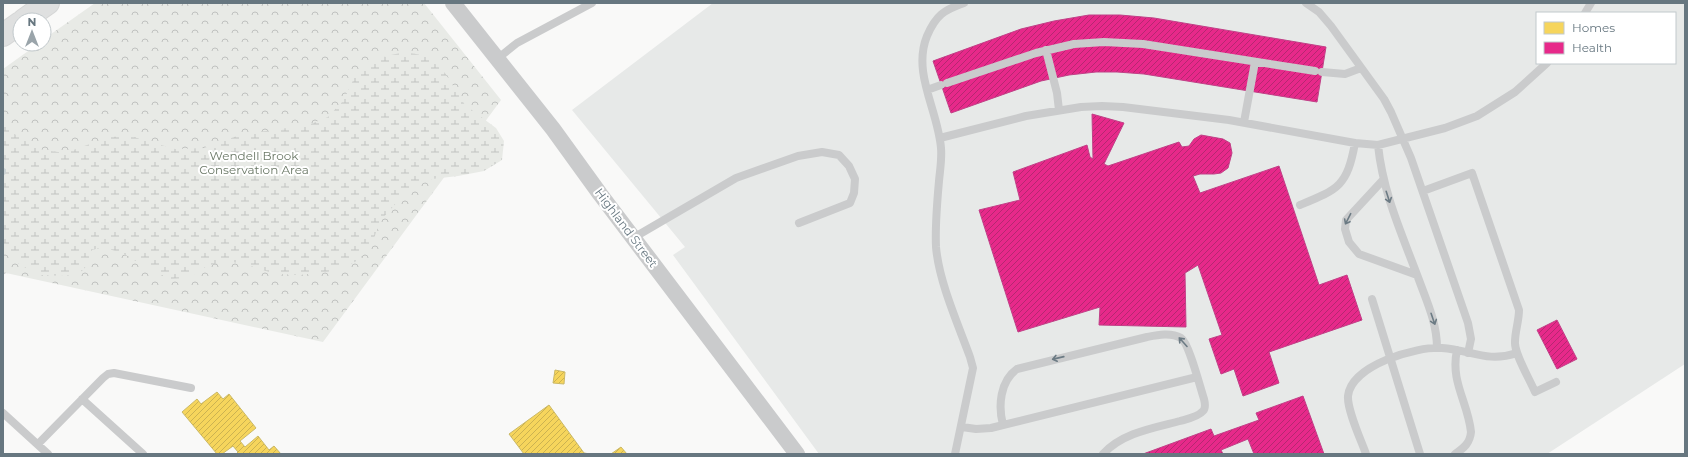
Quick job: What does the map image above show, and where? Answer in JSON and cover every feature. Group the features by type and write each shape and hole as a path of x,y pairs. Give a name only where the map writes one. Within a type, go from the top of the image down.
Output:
{"main road":[{"path":"35,12 48,3"},
{"path":"3,35 12,29"}],"street":[{"name":"Highland Street","path":"453,3 553,129 633,238 797,454"}],"lane":[{"path":"497,58 517,43 592,3"},
{"path":"955,454 962,427 973,368 943,281 937,255 936,238 941,150 940,138 923,69 923,54 929,31 938,17 964,3"},
{"path":"1306,3 1325,19 1384,99 1403,139 1468,324 1471,339 1468,353"},
{"path":"1586,12 1590,3"},
{"path":"927,90 1046,50 1085,43 1124,42 1318,72 1345,74 1361,68"},
{"path":"1046,50 1057,93 1059,110"},
{"path":"1244,122 1255,62"},
{"path":"940,138 1020,117 1091,106 1123,107 1244,122 1354,143 1378,145 1455,124 1488,110 1515,92 1546,64"},
{"path":"1300,205 1324,195 1342,181 1348,170 1354,143"},
{"path":"1378,145 1383,180 1434,322 1438,348"},
{"path":"633,238 736,178 798,156 822,152 839,155 849,166 855,179 854,193 850,203 799,223"},
{"path":"1422,191 1472,173 1519,310 1515,342 1517,353 1535,392 1556,382"},
{"path":"1383,180 1346,220 1345,229 1349,242 1359,254 1417,275"},
{"path":"1372,299 1420,454"},
{"path":"1003,425 1000,409 1002,393 1012,372 1023,366 1147,337 1170,335 1180,337 1186,343 1197,377 1205,403 1203,411 1189,418 1127,437 1112,445 1103,454"},
{"path":"1366,454 1349,407 1349,391 1359,375 1375,365 1418,350 1438,348 1495,357 1517,353"},
{"path":"1455,454 1466,446 1471,437 1471,432 1456,381 1455,368 1457,350"},
{"path":"38,444 108,374 114,373 191,388"},
{"path":"962,427 983,429 1003,425 1197,377"},
{"path":"82,399 143,454"},
{"path":"3,413 48,454"}],"shaded area":[{"path":"713,3 1685,3 1685,364 1547,454 819,454 673,255 685,247 572,110"}],"green space":[{"name":"Wendell Brook Conservation Area","path":"95,3 424,3 501,100 323,342 6,273 3,275 3,69 27,52 52,52 52,33"},
{"path":"405,52 427,56 445,73 465,105 496,128 504,141 502,160 484,171 432,179 416,186 398,201 381,220 372,243 359,260 335,271 300,275 275,274 245,264 225,261 207,266 188,278 171,279 149,269 124,254 103,247 92,250 89,263 82,271 66,276 38,275 19,264 3,243 3,116 13,133 38,149 65,153 109,137 130,136 175,149 204,148 234,137 256,132 303,127 328,117 343,101 360,66 377,58"}],"building: Homes":[{"path":"555,370 565,372 564,384 553,383"},
{"path":"217,392 223,399 229,394 256,428 240,441 245,447 258,436 269,450 274,446 281,454 236,454 238,452 233,446 222,454 217,454 182,412 197,399 201,404"},
{"path":"549,405 584,453 590,454 524,454 509,434"},
{"path":"621,447 627,454 611,454"}],"building: Health":[{"path":"1089,15 1120,15 1154,18 1326,47 1317,102 1144,74 1096,72 1069,75 1041,81 951,113 933,61 1021,29"},
{"path":"1092,114 1124,123 1104,164 1108,166 1179,142 1182,147 1189,146 1194,139 1201,135 1223,139 1230,143 1232,153 1228,168 1221,173 1200,174 1193,176 1200,193 1279,166 1319,285 1347,275 1362,320 1269,352 1279,383 1243,396 1234,369 1221,374 1209,339 1222,335 1198,265 1185,273 1186,327 1099,325 1100,307 1018,332 979,210 1020,200 1013,172 1087,145 1090,157 1093,159"},
{"path":"1557,320 1577,359 1557,369 1537,330"},
{"path":"1303,396 1324,454 1254,454 1248,439 1221,450 1223,454 1143,454 1211,429 1214,436 1259,420 1256,413"}]}
